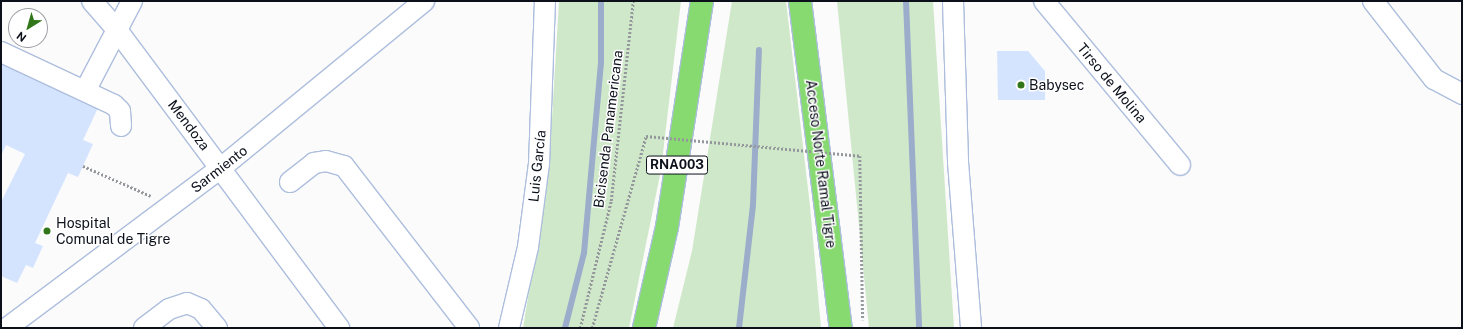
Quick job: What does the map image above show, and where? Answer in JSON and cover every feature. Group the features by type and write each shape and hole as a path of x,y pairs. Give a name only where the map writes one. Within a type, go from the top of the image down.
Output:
{"highway":[{"name":"RNA003","path":"644,328 667,227 702,1"},
{"name":"Acceso Norte Ramal Tigre","path":"801,4 841,328"},
{"path":"830,239 833,328"}],"street":[{"name":"Mendoza","path":"92,1 117,30 339,328"},
{"path":"85,91 132,1"},
{"name":"Sarmiento","path":"7,328 221,168 424,1"},
{"name":"Luis García","path":"509,328 528,247 539,164 545,1"},
{"name":"Tirso de Molina","path":"1044,1 1180,166"},
{"path":"1373,1 1434,78 1462,94"},
{"path":"955,3 958,162 971,328"},
{"path":"1,52 85,91 120,111 121,126"},
{"path":"290,182 314,163 326,161 344,166 469,328"},
{"path":"144,328 169,309 187,303 201,310 217,328"}],"path":[{"name":"Bicisenda Panamericana","path":"580,328 611,201 632,1"},
{"path":"592,328 646,136 860,156 863,328"},
{"path":"83,166 172,205"}],"green space":[{"path":"559,1 681,1 661,170 629,328 523,328 549,169"},
{"path":"732,1 786,1 810,206 821,328 673,328 692,251"},
{"path":"837,1 933,1 954,328 869,328"}],"building":[{"name":"Babysec","path":"997,51 1028,51 1045,71 1045,100 998,100"},
{"path":"1,63 98,108 83,140 93,144 78,177 68,173 35,243 43,246 33,268 26,265 17,283 1,276 1,202 25,154 6,145 1,156"}],"waterway":[{"path":"565,328 584,253 601,63 601,1"},
{"path":"906,1 919,328"},
{"path":"739,328 753,205 759,50"}],"place":[{"name":"Babysec","path":"1021,85"},
{"name":"Hospital Comunal de Tigre","path":"47,231"}]}
